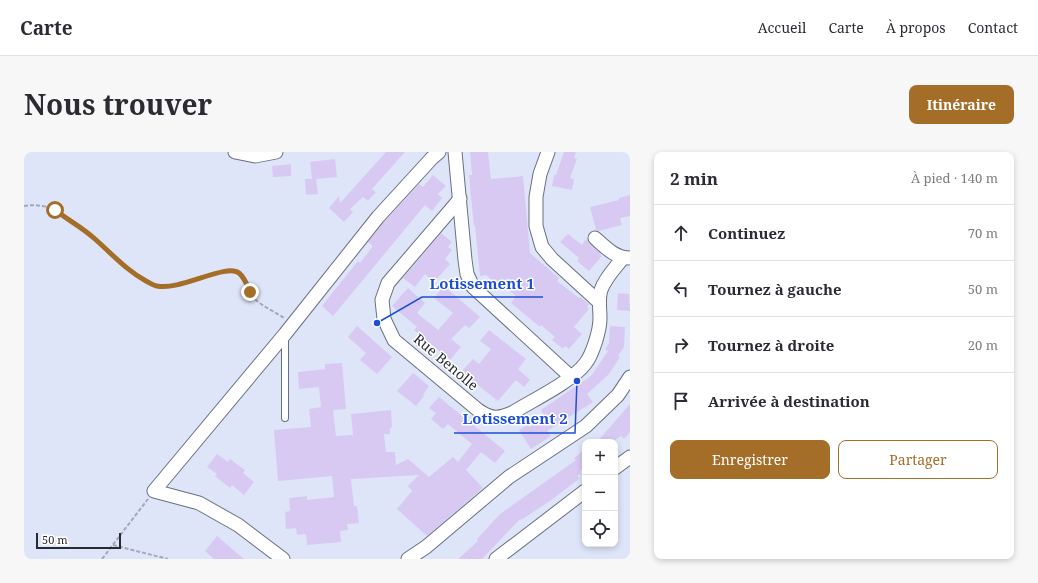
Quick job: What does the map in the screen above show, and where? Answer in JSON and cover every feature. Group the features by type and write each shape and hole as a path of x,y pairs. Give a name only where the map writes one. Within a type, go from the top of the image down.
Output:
{"street":[{"path":"235,152 255,156 276,152"},
{"path":"283,559 238,525 199,503 154,491 289,329 378,217 439,152"},
{"path":"455,152 467,274 473,287 571,377"},
{"path":"548,152 540,174 536,197 536,226 542,247 552,259 599,302"},
{"name":"Rue Benolle","path":"460,199 388,282 382,300 384,320 394,340 486,416 503,417 512,413 571,377 586,363 593,348 597,334 600,319 599,302 601,291 606,280 627,258"},
{"path":"595,238 608,250 627,258"},
{"path":"408,559 443,534 509,477 586,426 618,395 629,381"},
{"path":"618,466 630,457"},
{"path":"496,559 582,493"}],"lane":[{"path":"285,418 289,329"}],"path":[{"path":"24,206 42,206 55,210 94,238 126,269 156,286 171,287 223,271 231,270 238,272 243,277 250,292 256,300 289,329"},
{"path":"102,559 154,491"},
{"path":"113,545 168,559"}],"building":[{"path":"386,152 405,152 372,189 376,192 368,201 363,197 350,209 353,212 344,222 329,208 339,196 340,203"},
{"path":"470,152 488,152 491,179 523,176 530,253 559,278 557,281 589,304 587,307 589,309 574,327 582,334 569,349 565,346 563,349 552,340 555,337 541,325 540,327 511,303 516,296 506,288 504,290 486,275 480,276 469,175 472,175"},
{"path":"564,152 576,152 574,158 577,159 570,178 574,179 572,190 552,186 554,175 556,175"},
{"path":"335,159 337,177 316,179 318,194 306,195 305,179 312,179 310,162"},
{"path":"291,164 291,176 273,177 272,166"},
{"path":"433,175 446,186 438,194 442,198 432,211 425,205 333,316 322,306 358,261 360,263 373,246 368,242 384,222 419,184 423,187"},
{"path":"630,195 630,216 620,218 622,225 599,231 596,230 590,207 619,200 619,198"},
{"path":"441,233 452,242 448,247 452,250 445,259 450,264 434,282 425,274 415,287 403,278"},
{"path":"568,234 582,245 586,239 601,254 600,255 602,256 589,271 577,261 579,258 560,242"},
{"path":"444,286 480,317 469,328 465,325 451,339 461,347 450,360 414,330 417,327 392,306 408,288 425,303 417,313 438,330 453,313 434,298"},
{"path":"618,293 629,294 630,311 617,310"},
{"path":"357,326 392,357 377,374 360,360 366,353 348,337"},
{"path":"610,326 625,327 624,347 618,356 620,357 609,374 587,394 593,402 547,431 551,436 531,449 519,430 528,424 530,427 545,417 541,410 591,376 608,351 605,349 609,343"},
{"path":"489,330 526,359 518,369 530,380 524,387 516,380 498,401 461,372 473,359 479,364 491,349 480,341"},
{"path":"342,363 346,409 333,410 336,436 353,435 351,414 391,410 392,427 390,428 390,434 384,434 386,452 395,452 396,465 408,459 429,477 453,457 458,462 472,444 448,424 443,429 431,419 436,413 429,408 439,397 505,451 495,463 481,452 466,470 483,488 427,536 397,509 412,491 408,486 419,475 351,479 354,506 357,506 359,523 347,524 348,530 340,531 341,542 307,545 306,534 297,535 296,528 286,529 285,512 290,511 289,498 307,496 307,500 334,497 332,476 278,481 274,430 311,427 309,409 321,407 319,387 299,389 298,372 325,369 325,364"},
{"path":"413,373 429,386 423,395 424,396 416,406 397,391"},
{"path":"630,404 630,432 624,439 621,436 616,439 600,439"},
{"path":"582,451 582,469 580,471 581,473 577,476 579,479 550,501 521,520 520,519 482,559 458,559 478,541 477,539 500,514 576,460 574,458"},
{"path":"217,454 228,462 230,459 245,470 243,473 254,482 244,495 232,485 230,488 215,476 217,474 207,467"},
{"path":"217,536 244,559 214,559 205,551"}],"place":[{"name":"Lotissement 1","path":"377,323"},
{"name":"Lotissement 2","path":"577,381"}],"route":[{"path":"55,210 94,238 126,269 156,286 171,287 187,284 223,271 231,270 238,272 243,277 250,292"}]}
